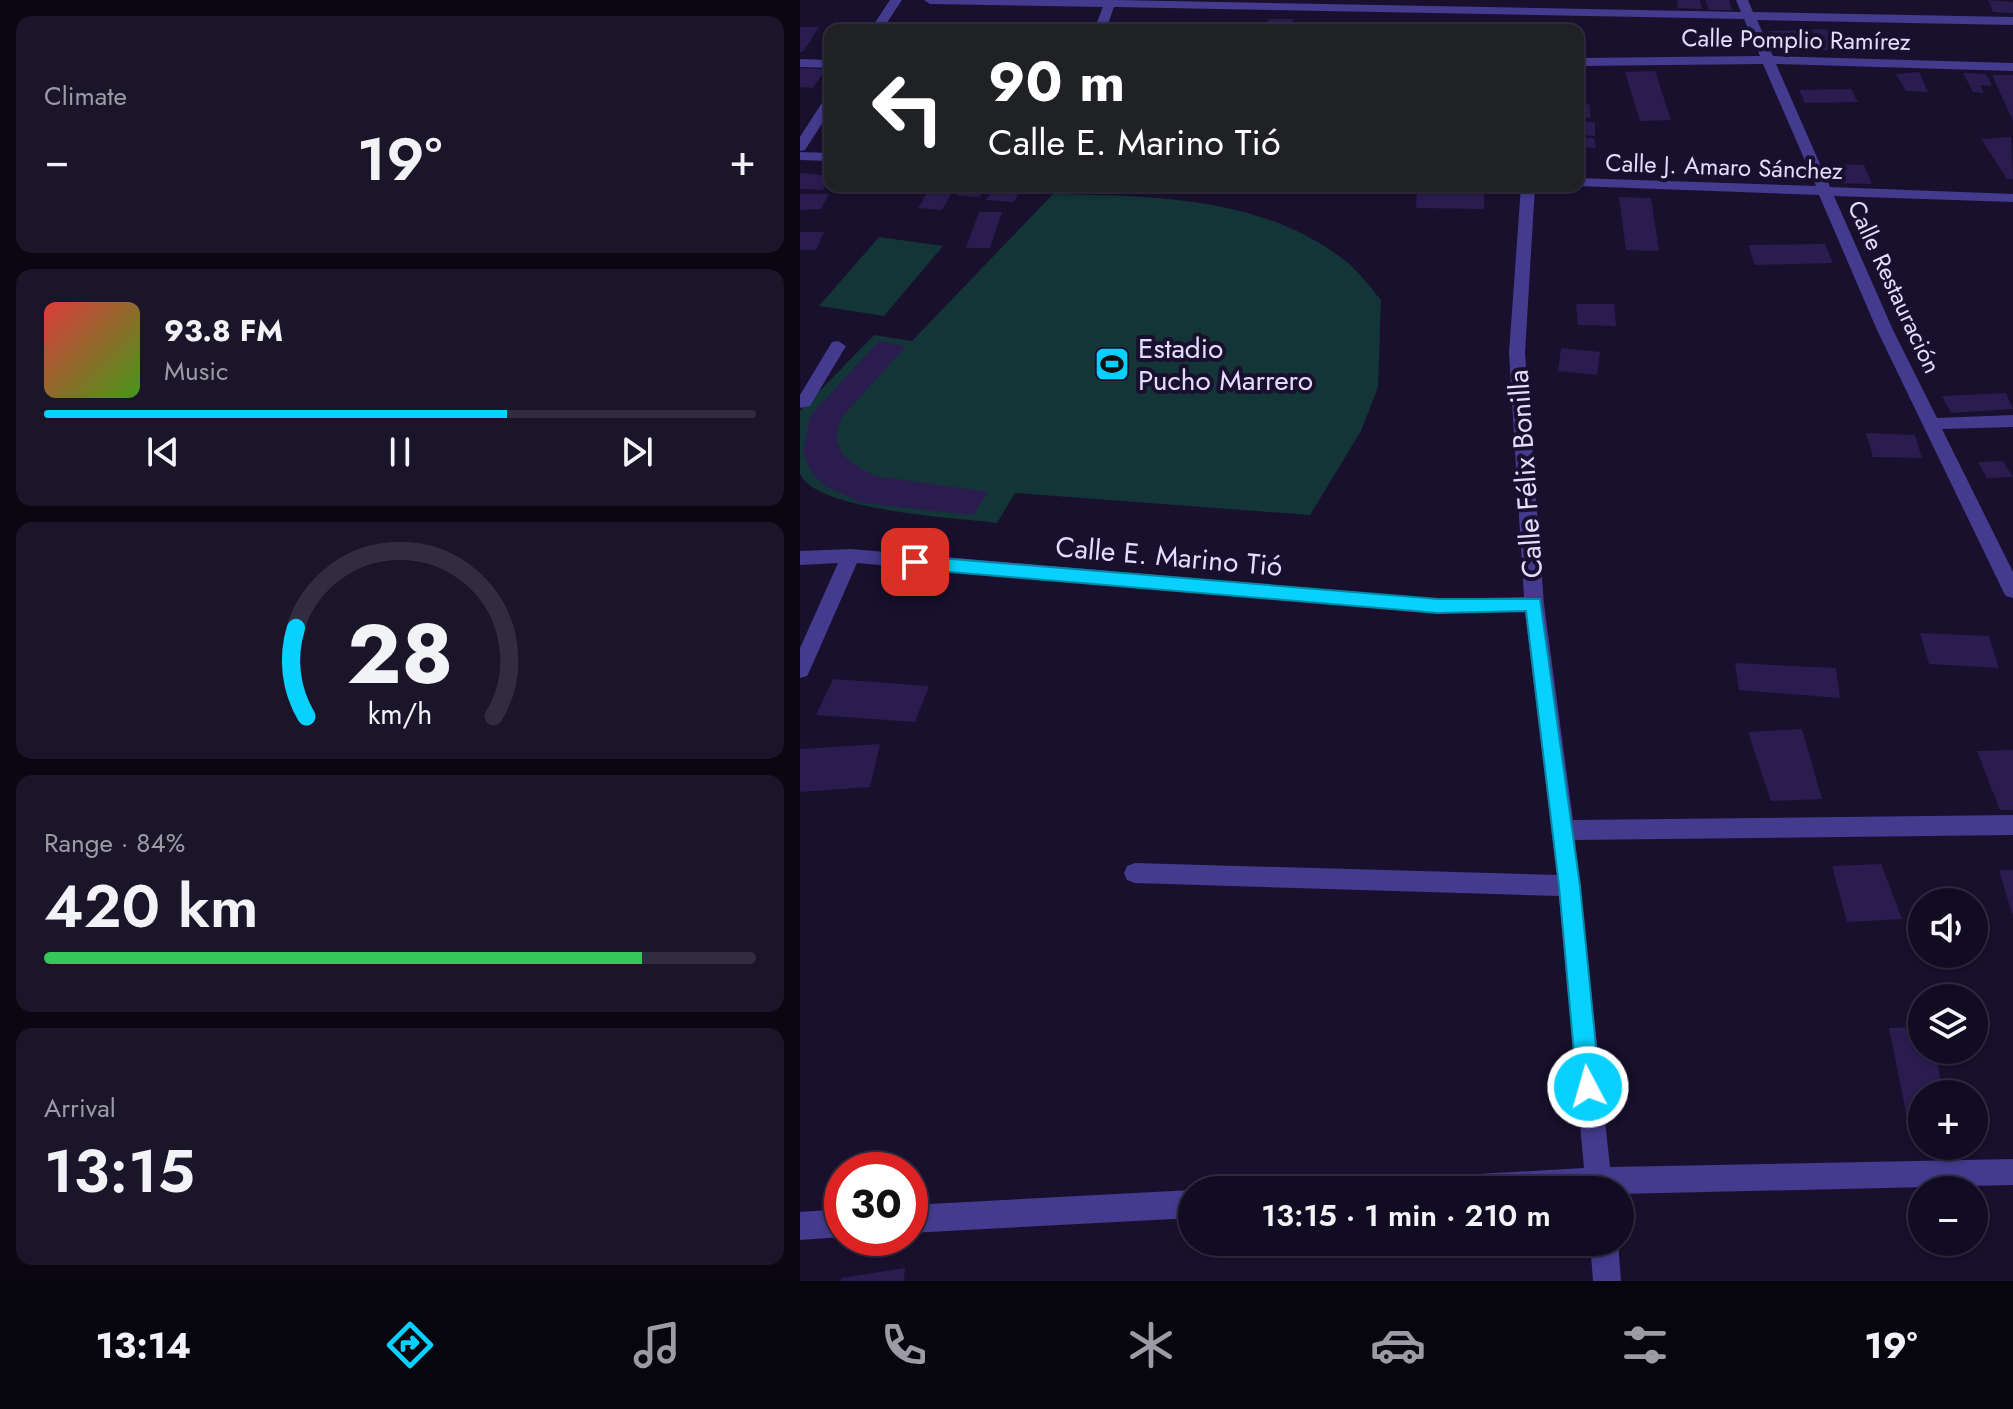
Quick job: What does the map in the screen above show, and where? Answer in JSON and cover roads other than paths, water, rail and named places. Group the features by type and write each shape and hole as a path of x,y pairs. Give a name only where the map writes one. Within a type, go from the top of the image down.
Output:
{"street":[{"path":"880,24 896,0"},
{"path":"930,0 2013,21"},
{"name":"Calle Restauración","path":"1742,0 1885,330 2013,591"},
{"path":"1102,24 1111,2"},
{"name":"Calle Pomplio Ramírez","path":"1584,62 1766,60 2013,67"},
{"path":"800,63 824,64"},
{"path":"800,147 824,110"},
{"path":"800,156 824,157"},
{"name":"Calle J. Amaro Sánchez","path":"1584,182 2013,198"},
{"name":"Calle Félix Bonilla","path":"1528,192 1517,353 1534,604 1570,886 1597,1176"},
{"path":"800,402 804,402 838,346"},
{"path":"1933,424 2013,421"},
{"path":"800,670 851,556"},
{"name":"Calle E. Marino Tió","path":"800,558 851,556 1438,606 1534,604"},
{"path":"1561,830 2013,825"},
{"path":"1135,873 1570,886"},
{"path":"1634,1185 2013,1172"},
{"path":"928,1218 1178,1205"},
{"path":"800,1226 824,1224"},
{"path":"1605,1256 1607,1281"}],"place":[{"name":"Estadio Pucho Marrero","path":"1112,364"}]}
